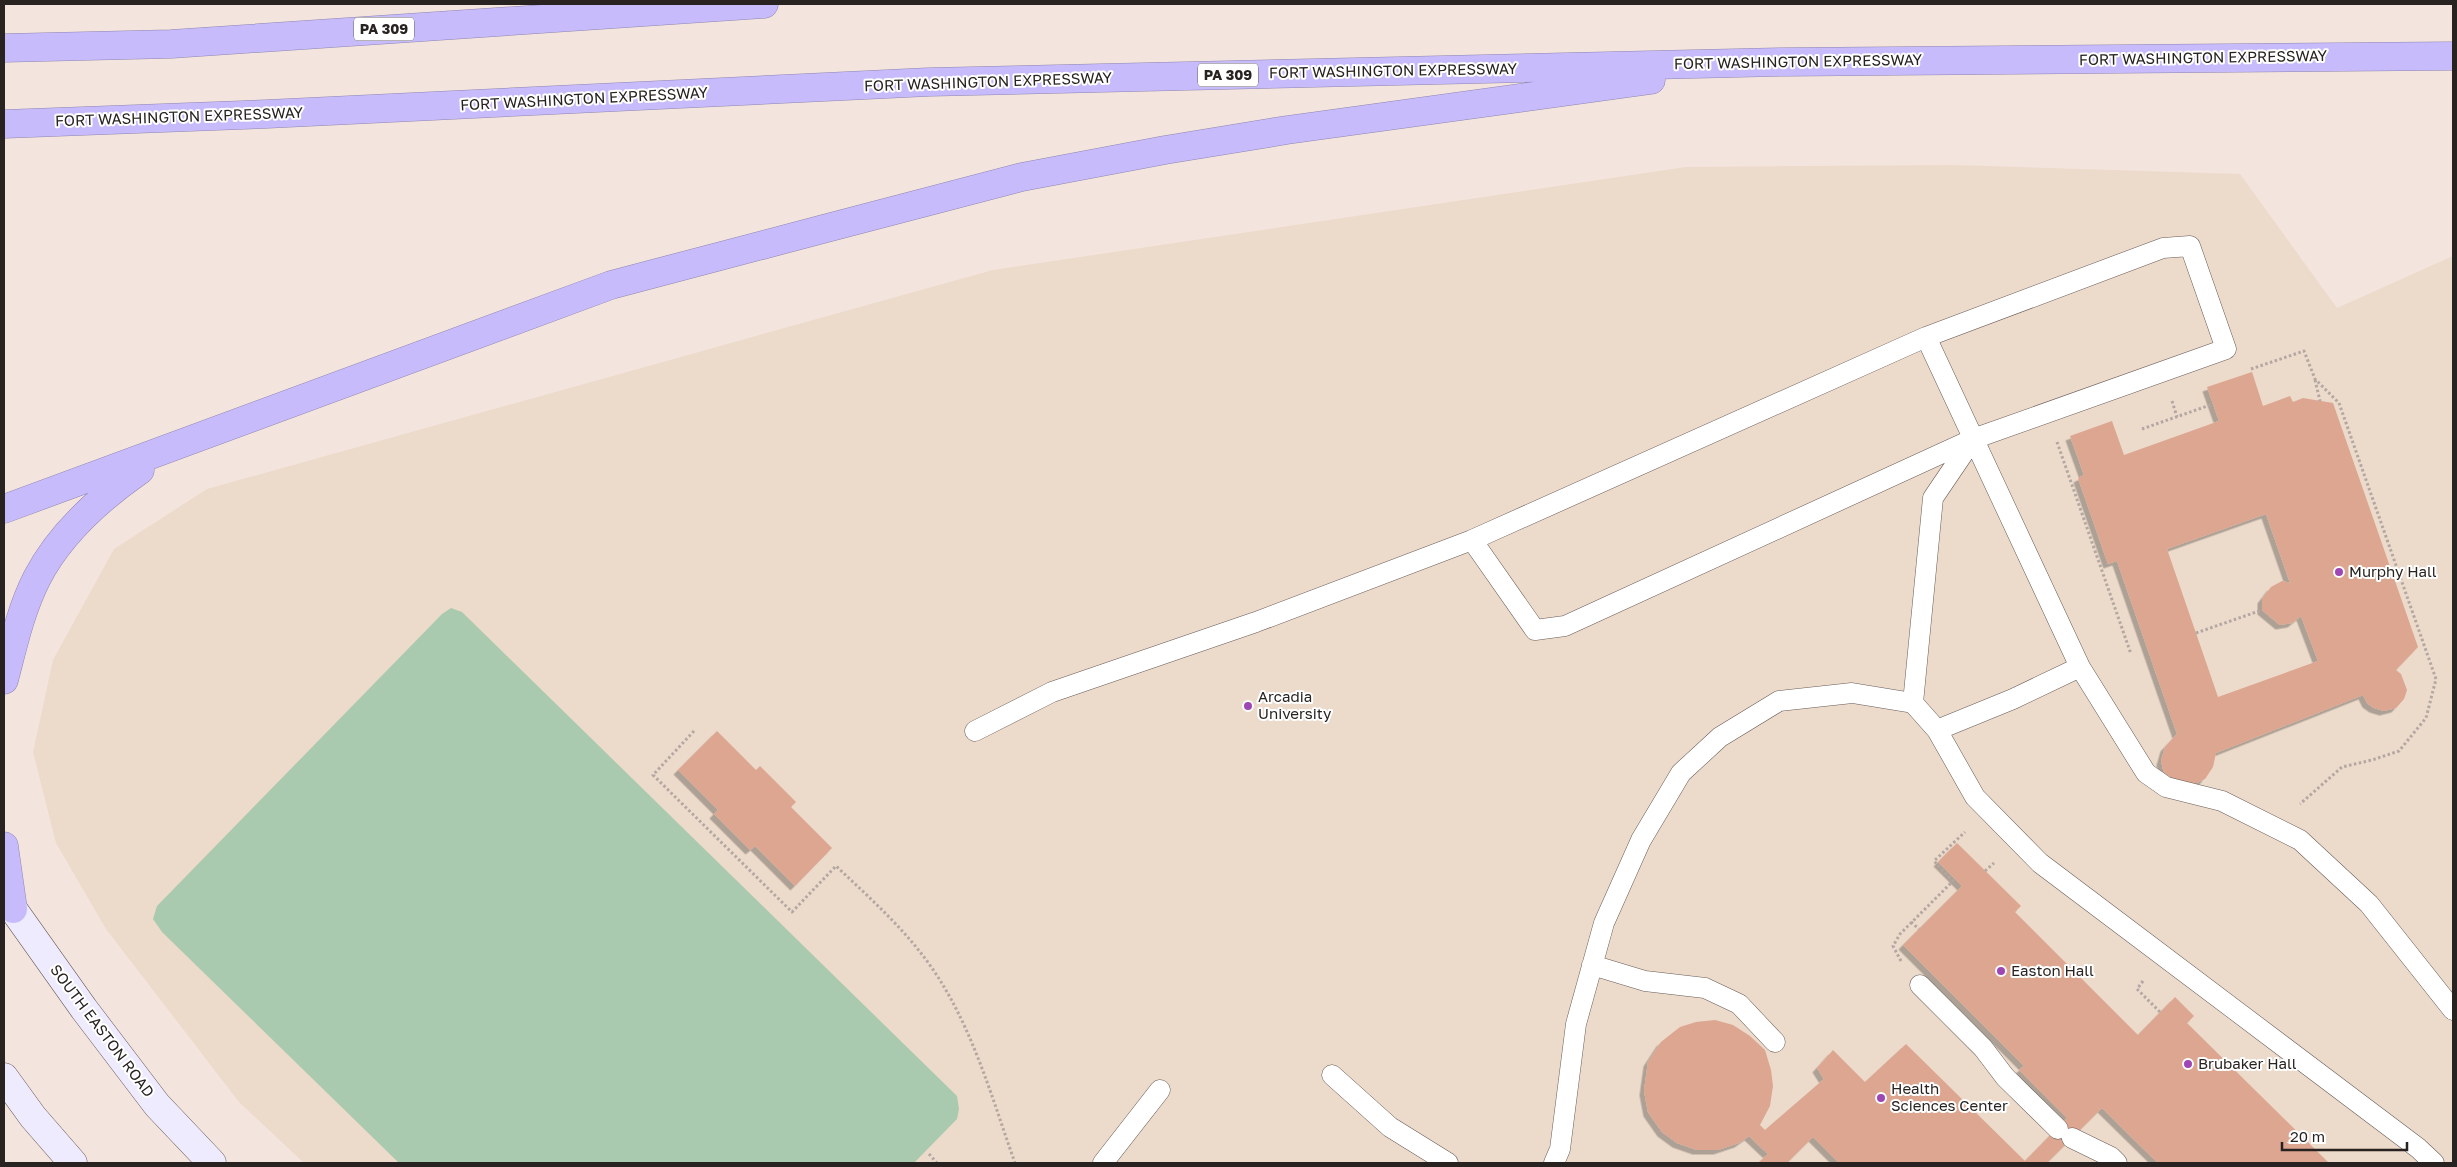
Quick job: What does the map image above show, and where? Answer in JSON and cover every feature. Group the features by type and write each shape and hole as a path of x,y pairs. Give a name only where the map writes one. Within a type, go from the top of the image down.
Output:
{"highway":[{"name":"PA 309","path":"4,48 170,44 764,4"},
{"name":"FORT WASHINGTON EXPRESSWAY","path":"4,124 276,114 929,82 1783,62 2453,56"},
{"path":"4,510 611,285 1022,177 1287,130 1783,62"},
{"path":"4,680 16,634 37,577 72,526 109,491 172,448"},
{"path":"4,846 9,900"}],"main road":[{"name":"SOUTH EASTON ROAD","path":"9,900 84,1009 157,1105 212,1163"},
{"path":"4,1077 33,1117 73,1163"}],"lane":[{"path":"975,732 1052,692 1256,622 1472,540 1926,337 2163,248 2190,246 2226,349 1974,439 1565,626 1535,630 1472,540"},
{"path":"1926,337 2080,666 2146,773 2166,787 2222,801 2300,840 2369,904 2453,1010"},
{"path":"1913,703 1933,498 1974,439"},
{"path":"1937,730 2013,699 2080,666"},
{"path":"1554,1163 1560,1149 1576,1024 1604,923 1641,840 1681,773 1720,737 1779,701 1852,693 1913,703 1937,730 1976,797 2040,863 2418,1148 2434,1163"},
{"path":"1592,965 1645,980 1705,988 1739,1004 1775,1042"},
{"path":"1920,985 1984,1048 2005,1077 2065,1133 2111,1157 2117,1163"},
{"path":"1332,1075 1390,1127 1448,1163"},
{"path":"1102,1163 1160,1090"}],"path":[{"path":"2244,371 2304,351 2315,379 2320,401"},
{"path":"2280,830 2292,813 2342,767 2399,751 2426,718 2436,679 2339,403 2315,379"},
{"path":"2170,396 2177,417"},
{"path":"2142,429 2213,404"},
{"path":"2055,435 2132,654"},
{"path":"2196,633 2262,610"},
{"path":"694,731 653,775 792,912 836,866 888,916 929,964 950,997 977,1054 1015,1163"},
{"path":"1920,985 1901,962 1893,946 1900,934 1953,881 1934,862 1954,842"},
{"path":"1912,922 1919,929"},
{"path":"2150,986 2143,981 2137,989 2160,1012"},
{"path":"929,1154 937,1163"}],"shaded area":[{"name":"Arcadia University","path":"1954,165 2240,174 2337,308 2453,256 2453,1163 304,1163 239,1102 106,929 56,843 33,752 53,660 114,549 207,489 993,270 1686,167"}],"green space":[{"path":"451,608 462,612 957,1096 959,1109 957,1119 914,1163 399,1163 162,932 153,919 157,906 442,614"}],"building":[{"name":"Murphy Hall","path":"2252,372 2263,406 2290,396 2293,402 2303,398 2333,403 2418,647 2396,670 2401,674 2407,690 2404,699 2396,708 2384,711 2374,708 2367,703 2363,695 2216,753 2213,767 2205,779 2190,786 2175,783 2164,773 2161,761 2165,747 2177,734 2117,561 2108,564 2078,478 2084,475 2070,436 2112,421 2124,455 2219,421 2207,387","holes":["2266,514 2290,583 2282,581 2271,587 2262,599 2262,610 2280,625 2292,623 2301,616 2318,661 2218,697 2167,549"]},
{"path":"717,731 756,770 760,766 796,802 791,807 832,848 795,886 755,846 750,850 714,814 718,810 678,770"},
{"path":"1957,843 2021,906 2015,912 2138,1035 2175,997 2194,1016 2187,1023 2329,1163 2158,1163 2102,1108 2047,1163 1839,1163 1813,1137 1787,1163 1758,1163 1768,1154 1749,1136 1739,1143 1718,1150 1697,1150 1677,1143 1662,1132 1648,1112 1644,1091 1648,1062 1661,1042 1680,1027 1696,1022 1715,1020 1733,1025 1750,1036 1765,1050 1771,1070 1773,1086 1770,1106 1760,1125 1765,1130 1824,1079 1817,1068 1833,1050 1865,1082 1906,1044 2025,1161 2067,1118 2019,1070 2024,1066 1903,945 1962,886 1938,862"}],"place":[{"name":"Murphy Hall","path":"2339,572"},
{"name":"Arcadia University","path":"1248,706"},
{"name":"Easton Hall","path":"2001,971"},
{"name":"Brubaker Hall","path":"2188,1064"},
{"name":"Health Sciences Center","path":"1881,1098"}]}
